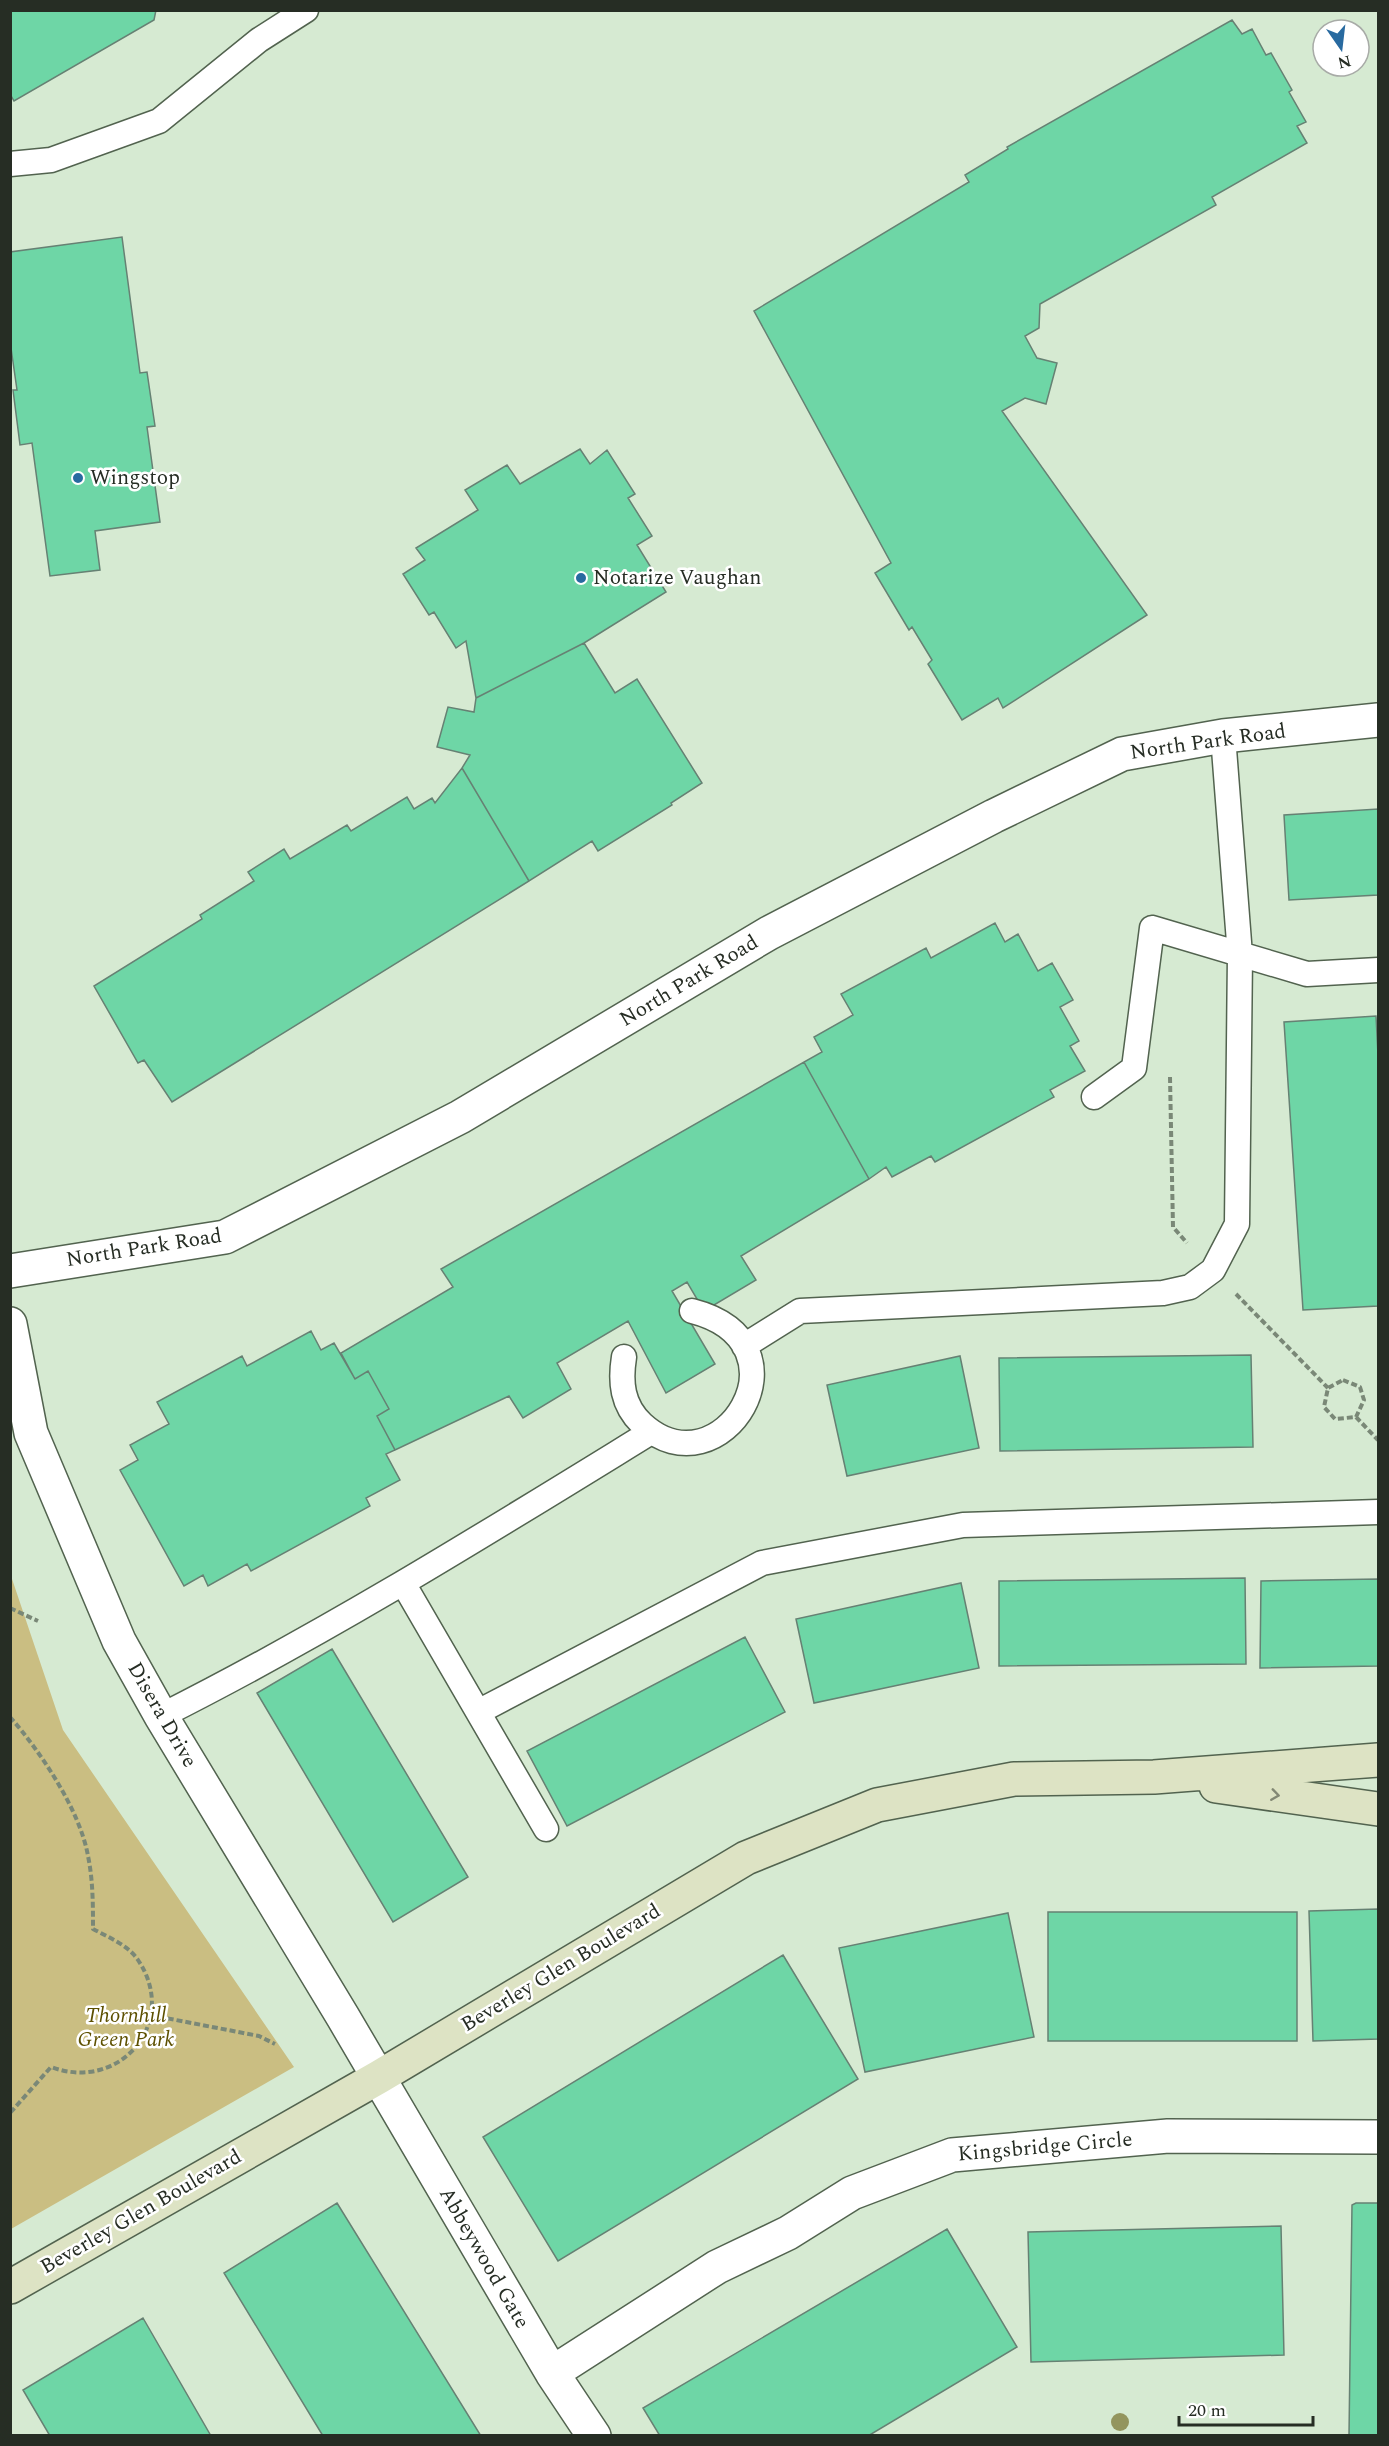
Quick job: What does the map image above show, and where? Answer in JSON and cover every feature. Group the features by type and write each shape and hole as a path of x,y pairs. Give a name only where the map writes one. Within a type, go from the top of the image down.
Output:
{"street":[{"name":"North Park Road","path":"10,1271 225,1237 460,1117 768,933 994,816 1122,754 1223,736 1378,720"},
{"name":"Disera Drive","path":"10,1324 31,1433 119,1641 161,1716 379,2077"},
{"name":"Beverley Glen Boulevard","path":"10,2287 379,2077 746,1858 877,1805 1014,1779 1154,1778 1378,1760"},
{"name":"Beverley Glen Boulevard","path":"1154,1778 1378,1809"},
{"name":"Abbeywood Gate","path":"379,2077 552,2373 594,2436"},
{"name":"Kingsbridge Circle","path":"552,2373 717,2267 788,2233 852,2193 952,2155 1168,2136 1378,2138"}],"lane":[{"path":"10,164 51,160 159,121 259,40 306,10"},
{"path":"744,1347 800,1311 1162,1293 1190,1287 1213,1270 1237,1224 1240,955 1223,736"},
{"path":"1094,1097 1134,1068 1152,928 1307,974 1378,970"},
{"path":"624,1357 621,1378 625,1399 635,1418 651,1432 671,1440 692,1442 713,1437 731,1425 744,1408 751,1388 751,1366 744,1347 731,1329 713,1317 692,1311"},
{"path":"161,1716 404,1583 651,1432"},
{"path":"478,1712 762,1563 963,1525 1378,1512"},
{"path":"404,1583 546,1829"}],"path":[{"path":"1343,1380 1360,1387 1364,1400 1356,1417 1335,1419 1324,1407 1328,1388 1343,1380"},
{"path":"1356,1417 1378,1440"},
{"path":"10,1608 38,1621"},
{"path":"10,1717 34,1744 75,1815 88,1855 93,1929 119,1943 138,1959 148,1980 151,1995 150,2015 145,2036 128,2057 104,2070 79,2072 51,2067 10,2112"},
{"path":"150,2015 259,2036 275,2044"}],"green space":[{"name":"Thornhill Green Park","path":"11,1576 63,1730 294,2067 11,2229"}],"building":[{"path":"10,10 156,10 154,20 14,101 10,94"},
{"path":"1232,20 1242,34 1252,29 1266,55 1271,53 1292,90 1289,92 1306,122 1297,126 1307,143 1212,197 1216,205 1040,304 1039,328 1025,336 1037,358 1057,363 1046,404 1025,398 1002,411 1147,615 1003,708 998,698 962,720 928,664 932,660 912,627 909,630 875,573 891,563 754,311 969,182 965,175 1008,149 1007,147"},
{"path":"122,237 140,373 147,372 155,426 147,427 160,522 95,531 100,570 50,576 32,443 20,445 13,390 17,390 10,341 10,252"},
{"path":"580,449 590,464 607,450 635,494 628,498 652,536 637,545 666,592 584,643 476,698 466,641 456,648 434,612 429,615 403,574 425,560 416,548 478,510 465,490 507,465 520,484"},
{"path":"584,643 615,693 637,679 702,783 671,803 672,805 598,851 592,841 529,881 462,768 470,755 437,747 448,707 474,712 476,698"},
{"path":"462,768 529,881 172,1102 144,1060 138,1063 94,986 202,919 200,915 254,881 248,872 284,849 290,859 347,825 351,831 407,797 414,809 432,798 435,803"},
{"path":"1378,809 1378,895 1289,900 1284,815"},
{"path":"995,923 1005,942 1018,934 1038,971 1052,963 1073,1000 1060,1007 1079,1041 1070,1046 1085,1071 1050,1090 1054,1097 935,1162 931,1156 892,1177 886,1167 869,1179 804,1062 822,1052 814,1037 853,1015 841,994 926,948 931,958"},
{"path":"1376,1016 1378,1306 1303,1310 1284,1022"},
{"path":"804,1062 869,1179 741,1256 756,1280 704,1311 687,1282 672,1291 715,1364 666,1393 628,1321 557,1363 571,1389 523,1418 509,1396 395,1450 377,1416 389,1409 368,1371 355,1379 341,1353 453,1287 441,1269"},
{"path":"311,1331 321,1350 334,1343 355,1379 368,1371 389,1409 377,1416 395,1450 386,1454 400,1480 366,1498 370,1506 251,1571 247,1564 208,1586 203,1575 184,1586 120,1470 138,1460 130,1445 169,1424 157,1402 242,1356 247,1366"},
{"path":"1251,1355 1253,1447 1000,1451 999,1358"},
{"path":"960,1356 979,1448 847,1476 827,1385"},
{"path":"1245,1578 1246,1664 999,1666 999,1581"},
{"path":"1378,1579 1378,1666 1260,1668 1261,1581"},
{"path":"961,1583 979,1668 814,1703 796,1619"},
{"path":"745,1637 785,1712 567,1826 527,1751"},
{"path":"332,1649 468,1877 393,1922 257,1693"},
{"path":"1378,1909 1378,2039 1313,2041 1309,1911"},
{"path":"1048,1912 1297,1912 1297,2041 1048,2041"},
{"path":"1008,1913 1034,2037 865,2072 839,1948"},
{"path":"783,1955 858,2079 558,2261 483,2137"},
{"path":"337,2203 481,2436 323,2436 224,2273"},
{"path":"1378,2203 1378,2436 1349,2436 1352,2205"},
{"path":"1281,2226 1284,2355 1031,2362 1028,2232"},
{"path":"947,2229 1017,2347 868,2436 660,2436 643,2408"},
{"path":"143,2318 211,2436 50,2436 23,2390"}],"place":[{"name":"Wingstop","path":"78,478"},
{"name":"Notarize Vaughan","path":"581,578"}]}
